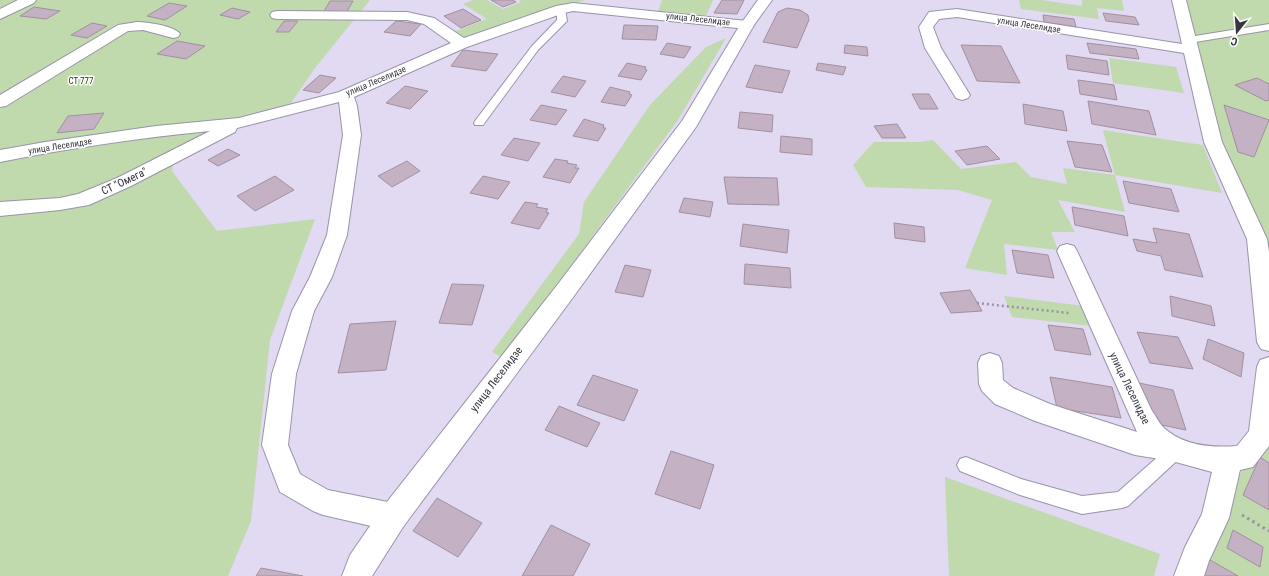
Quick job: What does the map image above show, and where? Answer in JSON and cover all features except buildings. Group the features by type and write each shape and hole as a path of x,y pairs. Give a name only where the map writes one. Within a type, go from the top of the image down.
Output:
{"street":[{"path":"0,15 29,0"},
{"name":"улица Леселидзе","path":"357,576 361,566 393,517 566,290 690,123 747,25 765,0"},
{"path":"1179,0 1213,142 1263,242 1269,342"},
{"name":"улица Леселидзе","path":"0,156 156,131 239,123 345,95 462,44 561,9 585,7 747,25"},
{"name":"улица Леселидзе","path":"962,95 933,48 926,27 934,15 957,13 1190,45"},
{"path":"277,15 407,16 429,21 462,44"},
{"path":"0,102 123,28 133,25 147,25 173,34"},
{"path":"345,95 349,106 352,135 337,235 321,277 303,310 284,374 275,445 290,483 323,502 393,517"},
{"name":"СТ \"Омега\"","path":"0,208 60,204 82,200 124,182 239,123"},
{"name":"улица Леселидзе","path":"1067,251 1143,419 1154,435 1176,451 1213,460 1244,458 1262,435 1269,367"},
{"path":"990,363 991,384 1004,396 1044,413 1135,443 1176,451"},
{"path":"1189,576 1195,557 1215,518 1229,459"}],"lane":[{"path":"479,123 536,48 562,21 561,9"},
{"path":"1190,45 1231,34 1269,27"},
{"path":"966,465 1020,487 1082,505 1122,500 1176,451"}],"path":[{"path":"977,303 1072,313"}],"green space":[{"name":"СТ 777","path":"0,0 370,0 315,68 289,106 253,115 176,147 172,171 217,231 315,219 270,340 251,521 228,576 0,576"},
{"path":"473,0 487,0 503,9 521,2 519,0 585,0 462,42 453,32 487,19 463,4"},
{"path":"662,0 713,0 706,16 658,12"},
{"path":"1019,0 1042,0 1082,6 1082,0 1122,0 1124,11 1097,8 1099,19 1021,9"},
{"path":"1187,0 1269,0 1269,255 1222,146 1194,36"},
{"path":"726,38 678,120 503,358 492,352 579,234 584,202 650,105 706,47"},
{"path":"1109,58 1176,67 1184,93 1113,83"},
{"path":"1103,130 1203,145 1222,193 1115,175"},
{"path":"933,140 961,169 1016,162 1031,177 1067,184 1063,168 1115,175 1125,212 1058,200 1075,232 1051,232 1058,250 1004,244 1007,275 965,268 992,200 958,190 866,187 853,165 874,142 920,142"},
{"path":"1004,296 1084,306 1093,326 1012,317"},
{"path":"1269,438 1269,576 1194,576 1209,549 1239,477 1253,452"},
{"path":"945,477 1160,554 1154,576 949,576"}]}
